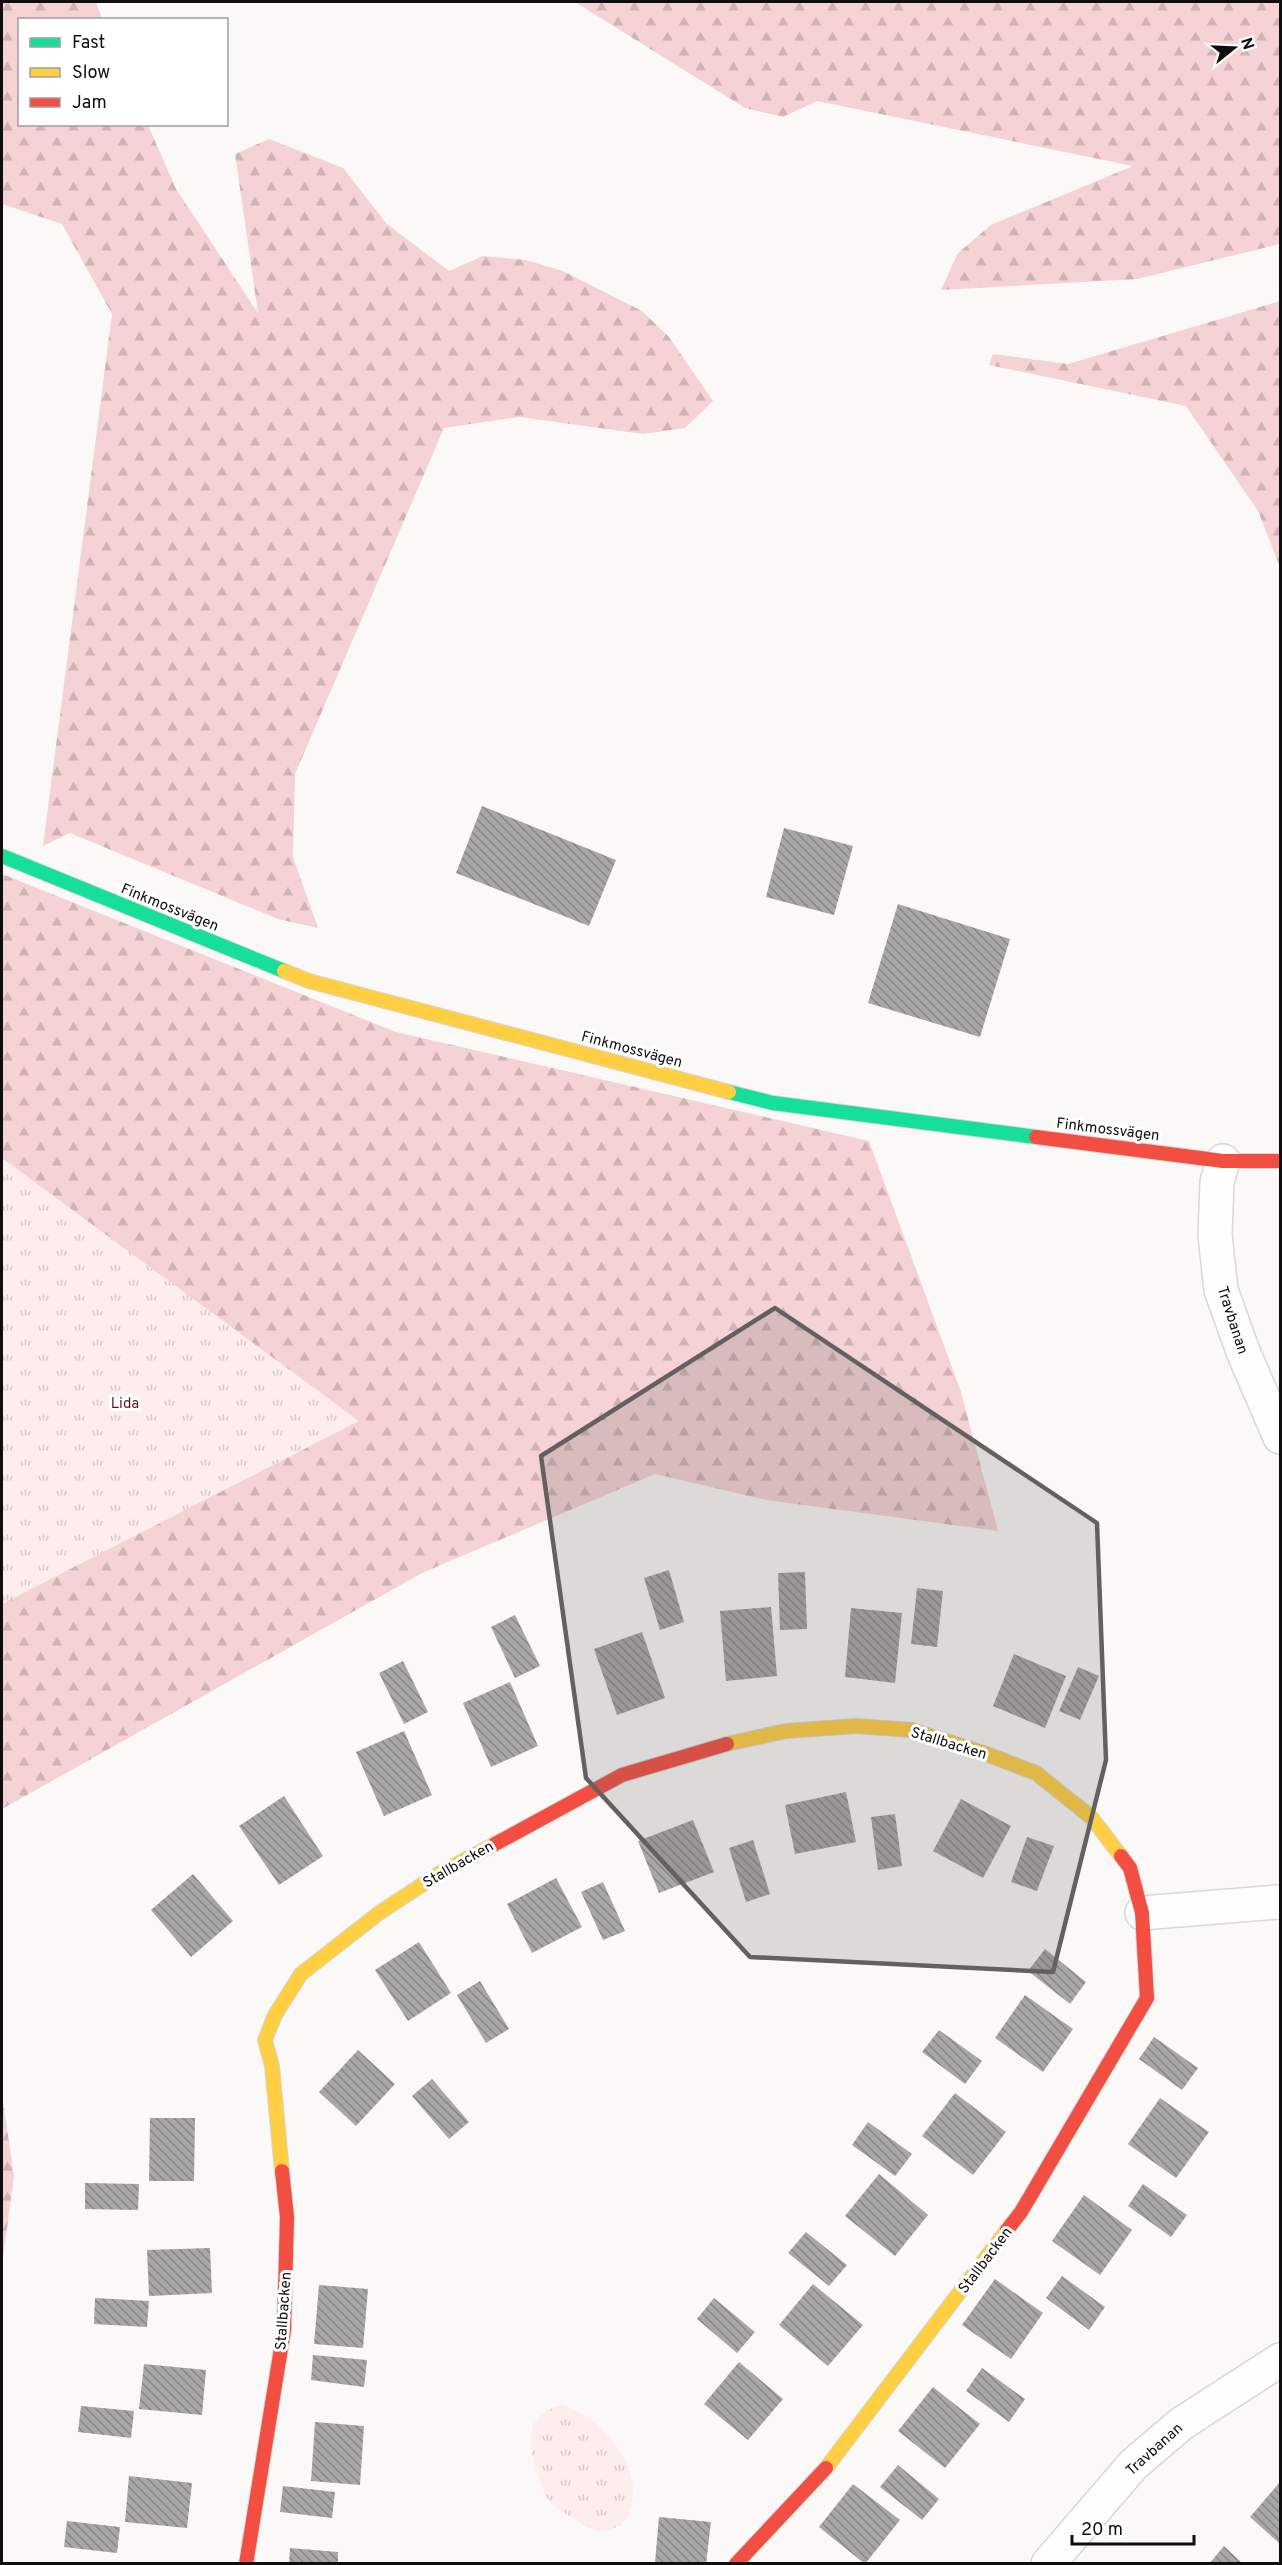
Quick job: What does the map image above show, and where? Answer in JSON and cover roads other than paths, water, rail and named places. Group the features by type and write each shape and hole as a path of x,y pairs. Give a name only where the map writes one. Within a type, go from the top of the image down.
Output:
{"street":[{"name":"Finkmossvägen","path":"2,856 309,981 773,1103 1223,1161 1281,1161"},
{"name":"Travbanan","path":"1223,1161 1217,1182 1215,1235 1221,1290 1244,1354 1281,1437"},
{"name":"Stallbacken","path":"246,2564 284,2330 287,2217 272,2066 265,2040 274,2015 301,1974 379,1913 440,1873 622,1775 709,1748 786,1731 856,1726 912,1730 984,1753 1036,1773 1091,1817 1130,1868 1142,1913 1147,1998 1021,2212 818,2478 736,2564"},
{"path":"1142,1913 1280,1904"},
{"name":"Travbanan","path":"1048,2564 1133,2465 1180,2424 1279,2358"}],"park label":[{"name":"Lida","path":"125,1403"}]}
